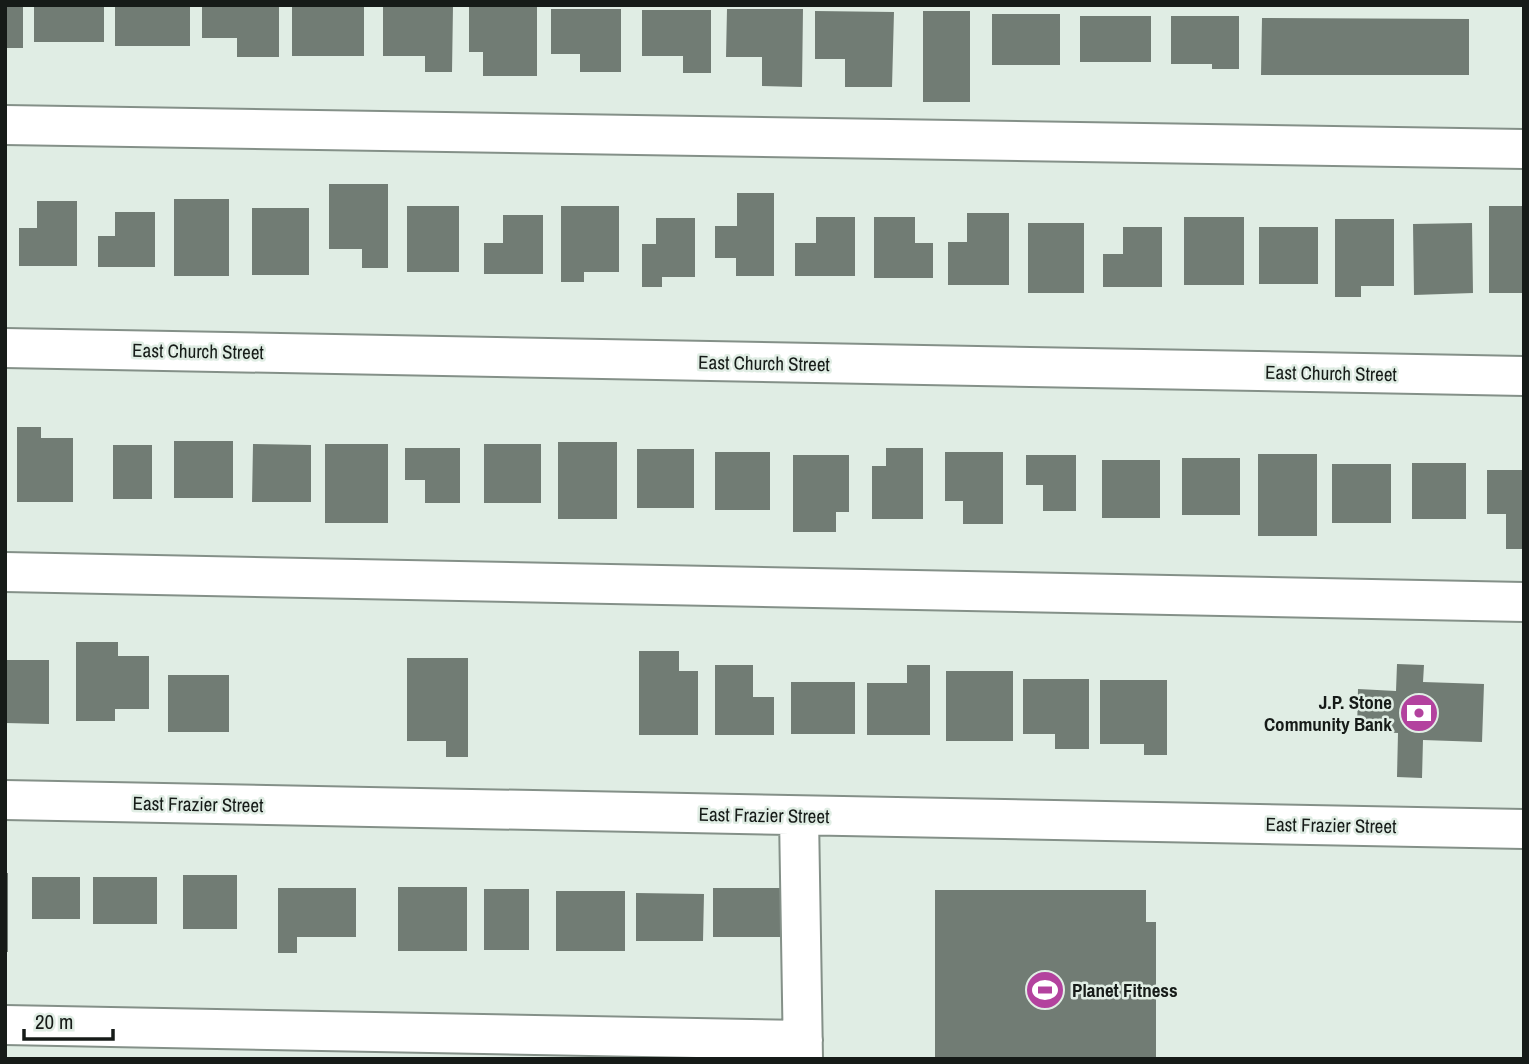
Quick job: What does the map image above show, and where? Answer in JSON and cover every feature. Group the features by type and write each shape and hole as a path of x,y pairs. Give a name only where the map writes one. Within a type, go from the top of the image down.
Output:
{"street":[{"path":"5,125 1524,149"},
{"name":"East Church Street","path":"5,348 1524,376"},
{"path":"5,572 1524,602"},
{"name":"East Frazier Street","path":"5,800 1524,829"},
{"path":"5,1025 803,1050 799,816"}],"building":[{"path":"5,5 23,5 23,48 5,48"},
{"path":"34,5 104,5 104,42 34,42"},
{"path":"115,5 190,5 190,46 115,46"},
{"path":"202,5 279,5 279,57 237,57 237,38 202,38"},
{"path":"292,5 364,5 364,56 292,56"},
{"path":"383,5 453,6 452,72 425,72 425,56 383,56"},
{"path":"469,5 537,5 537,76 483,76 483,52 469,52"},
{"path":"551,9 621,9 621,72 580,72 580,54 551,54"},
{"path":"727,9 803,9 802,87 762,86 762,57 726,57"},
{"path":"642,10 711,10 711,73 683,73 683,56 642,56"},
{"path":"815,11 894,12 892,87 845,87 845,59 815,59"},
{"path":"923,11 970,11 970,102 923,102"},
{"path":"992,14 1060,14 1060,65 992,65"},
{"path":"1080,16 1151,16 1151,62 1080,62"},
{"path":"1171,16 1239,16 1239,69 1212,69 1212,64 1171,64"},
{"path":"1262,18 1469,19 1469,75 1261,75"},
{"path":"329,184 388,184 388,268 362,268 362,249 329,249"},
{"path":"737,193 774,193 774,276 736,276 736,258 715,258 715,226 737,226"},
{"path":"174,199 229,199 229,276 174,276"},
{"path":"37,201 77,201 77,266 19,266 19,228 37,228"},
{"path":"407,206 459,206 459,272 407,272"},
{"path":"561,206 619,206 619,272 584,272 584,282 561,282"},
{"path":"1489,206 1524,206 1524,293 1489,293"},
{"path":"252,208 309,208 309,275 252,275"},
{"path":"115,212 155,212 155,267 98,267 98,236 115,236"},
{"path":"967,213 1009,213 1009,285 948,285 948,242 967,242"},
{"path":"503,215 543,215 543,274 484,274 484,243 503,243"},
{"path":"816,217 855,217 855,276 795,276 795,243 816,243"},
{"path":"874,217 915,217 915,243 933,243 933,278 874,278"},
{"path":"1184,217 1244,217 1244,285 1184,285"},
{"path":"656,218 695,218 695,277 662,277 662,287 642,287 642,244 656,244"},
{"path":"1335,219 1394,219 1394,286 1361,286 1361,297 1335,297"},
{"path":"1028,223 1084,223 1084,293 1028,293"},
{"path":"1472,223 1473,293 1414,295 1413,224"},
{"path":"1123,227 1162,227 1162,287 1103,287 1103,254 1123,254"},
{"path":"1259,227 1318,227 1318,284 1259,284"},
{"path":"17,427 41,427 41,438 73,438 73,502 17,502"},
{"path":"174,441 233,441 233,498 174,498"},
{"path":"558,442 617,442 617,519 558,519"},
{"path":"253,444 311,445 311,502 252,502"},
{"path":"325,444 388,444 388,523 325,523"},
{"path":"484,444 541,444 541,503 484,503"},
{"path":"113,445 152,445 152,499 113,499"},
{"path":"405,448 460,448 460,503 425,503 425,480 405,480"},
{"path":"886,448 923,448 923,519 872,519 872,466 886,466"},
{"path":"637,449 694,449 694,508 637,508"},
{"path":"715,452 770,452 770,510 715,510"},
{"path":"945,452 1003,452 1003,524 963,524 963,501 945,501"},
{"path":"1258,454 1317,454 1317,536 1258,536"},
{"path":"793,455 849,455 849,512 836,512 836,532 793,532"},
{"path":"1026,455 1076,455 1076,511 1043,511 1043,485 1026,485"},
{"path":"1182,458 1240,458 1240,515 1182,515"},
{"path":"1102,460 1160,460 1160,518 1102,518"},
{"path":"1412,463 1466,463 1466,519 1412,519"},
{"path":"1332,464 1391,464 1391,523 1332,523"},
{"path":"1487,470 1524,470 1524,549 1506,549 1506,514 1487,514"},
{"path":"76,642 118,642 118,656 149,656 149,709 115,709 115,721 76,721"},
{"path":"639,651 679,651 679,671 698,671 698,735 639,735"},
{"path":"407,658 468,658 468,757 446,757 446,741 407,741"},
{"path":"5,660 49,660 49,724 5,723"},
{"path":"1397,664 1424,665 1423,682 1484,684 1482,742 1423,740 1422,778 1397,777 1398,733 1357,731 1358,689 1396,691"},
{"path":"715,665 753,665 753,697 774,697 774,735 715,735"},
{"path":"907,665 930,665 930,735 867,735 867,683 907,683"},
{"path":"946,671 1013,671 1013,741 946,741"},
{"path":"168,675 229,675 229,732 168,732"},
{"path":"1023,679 1089,679 1089,749 1055,749 1055,734 1023,734"},
{"path":"1100,680 1167,680 1167,755 1144,755 1144,744 1100,744"},
{"path":"791,682 855,682 855,734 791,734"},
{"path":"5,873 8,873 8,952 5,952"},
{"path":"183,875 237,875 237,929 183,929"},
{"path":"32,877 80,877 80,919 32,919"},
{"path":"93,877 157,877 157,924 93,924"},
{"path":"398,887 467,887 467,951 398,951"},
{"path":"278,888 356,888 356,937 297,937 297,953 278,953"},
{"path":"713,888 781,888 781,937 713,937"},
{"path":"484,889 529,889 529,950 484,950"},
{"name":"Planet Fitness","path":"935,890 1146,890 1146,922 1156,922 1156,1059 935,1059"},
{"path":"556,891 625,891 625,951 556,951"},
{"path":"636,893 704,894 703,941 636,941"}],"place":[{"name":"J.P. Stone Community Bank","path":"1419,713"},
{"name":"Planet Fitness","path":"1045,990"}]}
